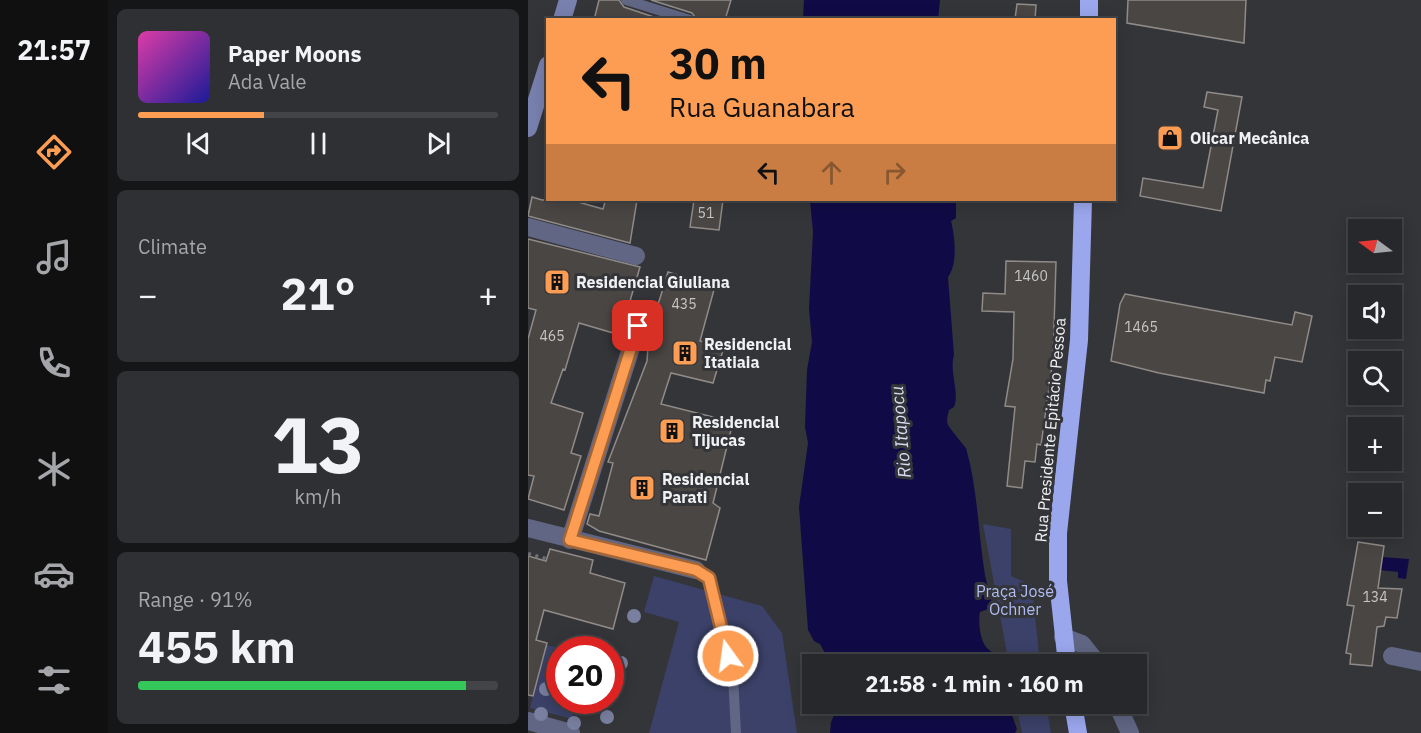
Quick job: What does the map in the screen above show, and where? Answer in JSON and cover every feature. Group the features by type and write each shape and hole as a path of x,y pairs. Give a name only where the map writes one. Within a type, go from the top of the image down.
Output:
{"highway":[{"path":"1089,0 1089,18"},
{"name":"Rua Presidente Epitácio Pessoa","path":"1066,654 1058,533 1079,340 1083,201"},
{"path":"1075,714 1078,733"}],"main road":[{"path":"563,18 568,0"},
{"path":"528,128 541,109 546,78"}],"street":[{"path":"528,227 636,256"},
{"path":"570,540 638,326"},
{"path":"528,528 696,570"},
{"path":"1063,637 1082,644 1090,654"},
{"path":"1392,656 1421,663"},
{"path":"1121,714 1130,733"},
{"path":"528,721 571,733"}],"lane":[{"path":"626,0 684,18"},
{"path":"696,570 709,578 733,675 736,733"}],"path":[{"path":"528,554 547,559"}],"green space":[{"name":"Praça José Ochner","path":"983,524 1011,529 1011,576 1032,585 1039,654 1007,654"},
{"path":"654,576 762,606 782,633 797,733 649,733 679,622 644,612"},
{"path":"546,645 546,712 530,708"},
{"path":"553,714 573,714 572,719"},
{"path":"1018,714 1048,714 1051,733 1022,733"}],"water":[{"path":"804,0 940,0 938,18 803,18"},
{"name":"Rio Itapocu","path":"810,201 956,201 956,218 951,221 954,258 948,277 956,401 954,407 949,410 947,422 966,448 973,480 991,604 991,608 980,612 979,625 984,644 994,654 826,654 808,630 799,507 808,443 805,427 807,370 812,342 809,309 813,232"},
{"path":"1382,557 1409,559 1406,579 1398,578 1398,572 1380,570"},
{"path":"835,714 1012,714 1017,729 1015,733 830,733"}],"building":[{"path":"599,0 619,0 624,7 657,18 594,18"},
{"path":"651,0 731,0 726,18 696,18 692,13"},
{"path":"1128,0 1246,0 1244,43 1127,23"},
{"path":"1017,4 1036,5 1035,18 1015,18"},
{"path":"1207,92 1242,97 1221,211 1140,196 1143,178 1203,188 1218,110 1204,107"},
{"path":"532,197 546,201 575,201 603,209 605,202 609,201 637,201 630,243 528,216"},
{"path":"694,201 723,201 719,230 690,227"},
{"path":"528,239 640,267 620,335 579,323 565,370 563,369 551,403 583,413 571,453 581,456 564,510 528,499 534,476 528,475 528,339 536,310 528,308"},
{"path":"1006,261 1056,262 1053,359 1041,445 1037,444 1035,462 1025,461 1022,488 1007,486 1015,407 1005,406 1013,359 1014,312 982,311 983,293 1005,294"},
{"path":"668,272 715,286 700,341 724,347 713,383 671,373 661,404 733,422 713,503 720,508 706,560 599,531 587,524 590,514 599,516 613,463 608,462 647,361 648,346 658,322 653,321"},
{"path":"1125,294 1292,325 1295,312 1312,316 1302,362 1275,357 1270,381 1266,380 1264,393 1159,373 1111,361 1120,304"},
{"path":"1358,542 1384,546 1378,588 1402,589 1397,618 1386,617 1384,626 1377,627 1372,666 1350,664 1351,654 1346,653 1354,606 1347,605"},
{"path":"550,549 593,560 590,573 625,583 613,629 544,610 536,640 546,643 546,647 533,696 528,695 528,556 546,561"}],"place":[{"name":"Olicar Mecânica","path":"1170,138"},
{"name":"Residencial Giuliana","path":"557,282"},
{"name":"Residencial Itatiaia","path":"685,353"},
{"name":"Residencial Tijucas","path":"672,431"},
{"name":"Residencial Parati","path":"642,488"}],"route":[{"path":"638,326 570,540 696,570 709,578 728,656"}]}
